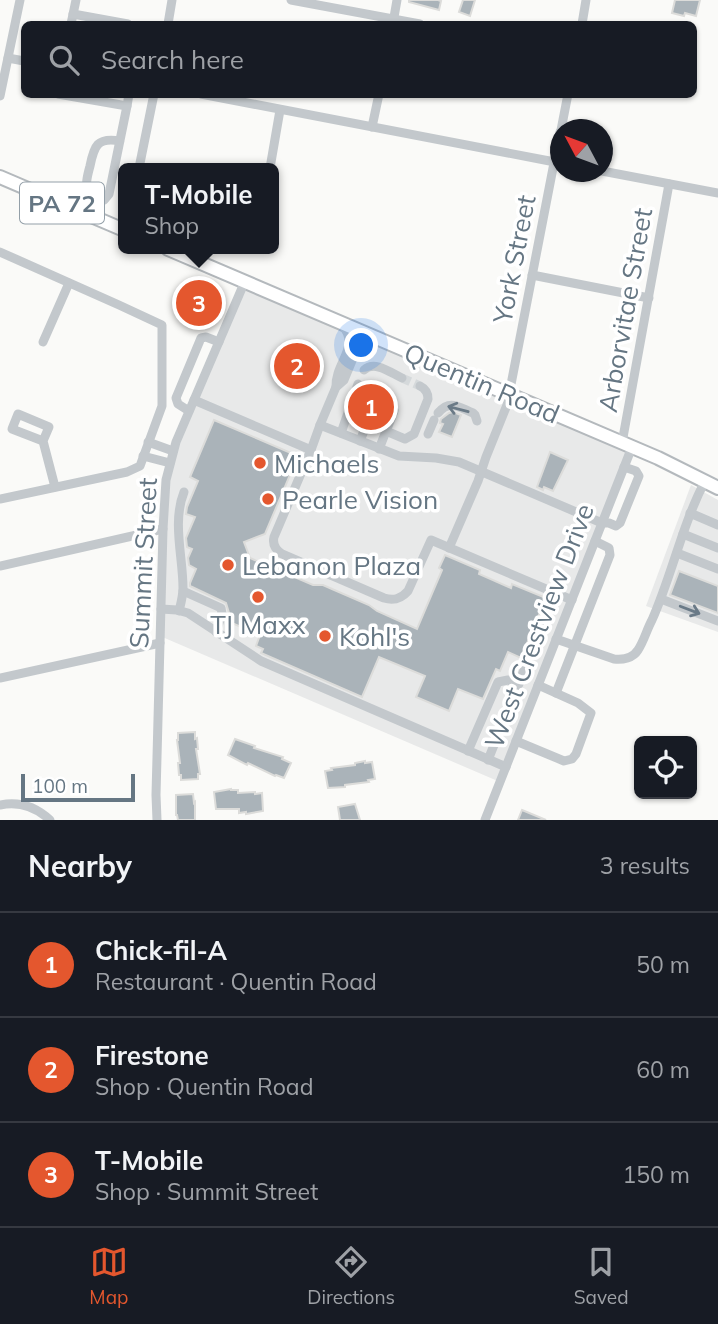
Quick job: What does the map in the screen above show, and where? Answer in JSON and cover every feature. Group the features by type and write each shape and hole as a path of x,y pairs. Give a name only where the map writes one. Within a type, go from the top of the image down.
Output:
{"highway":[{"name":"PA 72","path":"0,177 118,227"},
{"name":"Quentin Road","path":"180,254 627,445 718,488"}],"street":[{"path":"0,96 2,76 20,0"},
{"path":"72,21 76,0"},
{"path":"168,21 172,0"},
{"path":"292,0 388,21"},
{"path":"393,21 397,0"},
{"path":"582,21 586,0"},
{"path":"73,14 112,21"},
{"path":"8,58 21,60"},
{"path":"81,98 127,106"},
{"path":"120,141 105,140 93,150 86,184 88,195 94,199 104,200 109,194 120,141 128,98"},
{"path":"140,163 153,98"},
{"path":"221,98 550,160"},
{"path":"372,127 378,98"},
{"name":"York Street","path":"563,119 567,98"},
{"path":"271,163 281,110"},
{"path":"613,173 718,193"},
{"name":"York Street","path":"449,548 504,415 553,182"},
{"name":"Arborvitae Street","path":"627,445 669,184"},
{"path":"0,252 162,325 162,406 140,466 127,472 0,499"},
{"path":"532,275 649,298"},
{"name":"Summit Street","path":"157,820 166,480 173,452 189,411 244,281"},
{"path":"43,342 68,283"},
{"path":"338,321 348,332 349,348 336,377 336,387 274,537 274,547 279,552 392,600 408,592 431,540 572,600"},
{"path":"189,411 178,404 176,398 201,338 219,342"},
{"path":"336,387 344,380 360,345 377,338"},
{"path":"364,370 372,365 402,378"},
{"path":"386,431 405,439 414,435 428,399 428,394 420,386"},
{"path":"341,433 357,389 375,403 394,411 379,449"},
{"path":"194,400 311,450"},
{"path":"360,442 375,403"},
{"path":"428,434 443,407 452,405 472,413 477,421"},
{"path":"320,425 405,457 451,460 602,523 616,526 620,523 639,478 636,471 624,467"},
{"path":"43,442 55,487"},
{"path":"148,442 173,452"},
{"name":"West Crestview Drive","path":"485,820 624,467 627,445"},
{"path":"143,456 170,463"},
{"path":"556,639 621,660 638,650 661,599 690,513 705,481"},
{"path":"179,611 183,591 179,508 184,492"},
{"path":"690,513 718,525"},
{"path":"0,566 179,522"},
{"path":"683,534 718,548"},
{"path":"556,693 610,555 609,548 595,541"},
{"path":"677,553 718,569"},
{"path":"183,591 221,608 222,614 216,632"},
{"path":"488,760 555,593"},
{"path":"661,599 718,621"},
{"path":"161,609 192,616 261,661 506,768"},
{"path":"0,678 160,643"},
{"path":"525,669 542,674"},
{"path":"468,751 498,682 508,680 519,684"},
{"path":"516,741 564,761 572,759 576,754 592,713 578,703 538,685"},
{"path":"0,805 23,805 50,820"}],"shaded area":[{"path":"245,281 632,447 500,782 160,636 168,469"},
{"path":"691,485 718,500 718,632 646,606"}],"building":[{"path":"409,0 438,0 441,1 439,10"},
{"path":"463,0 475,0 470,16 459,12"},
{"path":"675,0 700,0 696,16 672,13"},
{"path":"298,341 315,349 297,391 279,384"},
{"path":"449,413 461,415 452,437 439,432 443,424 440,423 441,419"},
{"name":"Lebanon Plaza","path":"214,420 298,456 265,534 244,542 250,558 313,585 323,585 417,629 442,570 439,568 445,555 480,570 479,574 511,588 512,584 546,598 521,658 508,652 500,671 496,669 483,699 458,689 449,711 416,697 425,676 379,657 362,697 261,653 263,649 256,646 260,635 227,621 229,613 226,603 190,586 196,569 189,565 188,558 192,549 187,547 186,538 195,517 186,514 198,481 190,477"},
{"path":"550,452 568,460 553,491 537,487"},
{"path":"679,571 718,586 718,613 670,595"},
{"path":"195,732 200,774 198,779 181,780 178,733"},
{"path":"235,739 283,757 282,759 291,763 284,778 228,755"},
{"path":"365,761 372,762 375,779 345,787 328,788 325,771"},
{"path":"238,790 238,793 262,793 263,811 246,814 239,813 239,809 216,809 214,792"},
{"path":"193,794 195,820 178,820 176,795"},
{"path":"355,804 360,820 340,820 338,807"},
{"path":"522,810 546,820 518,820"}],"tunnel":[{"path":"402,378 420,386"}],"place":[{"name":"T-Mobile","path":"199,303"},
{"name":"Firestone","path":"297,366"},
{"name":"Chick-fil-A","path":"371,407"},
{"name":"Michaels","path":"260,463"},
{"name":"Pearle Vision","path":"268,499"},
{"name":"Lebanon Plaza","path":"228,565"},
{"name":"TJ Maxx","path":"258,597"},
{"name":"Kohl's","path":"325,636"}]}
